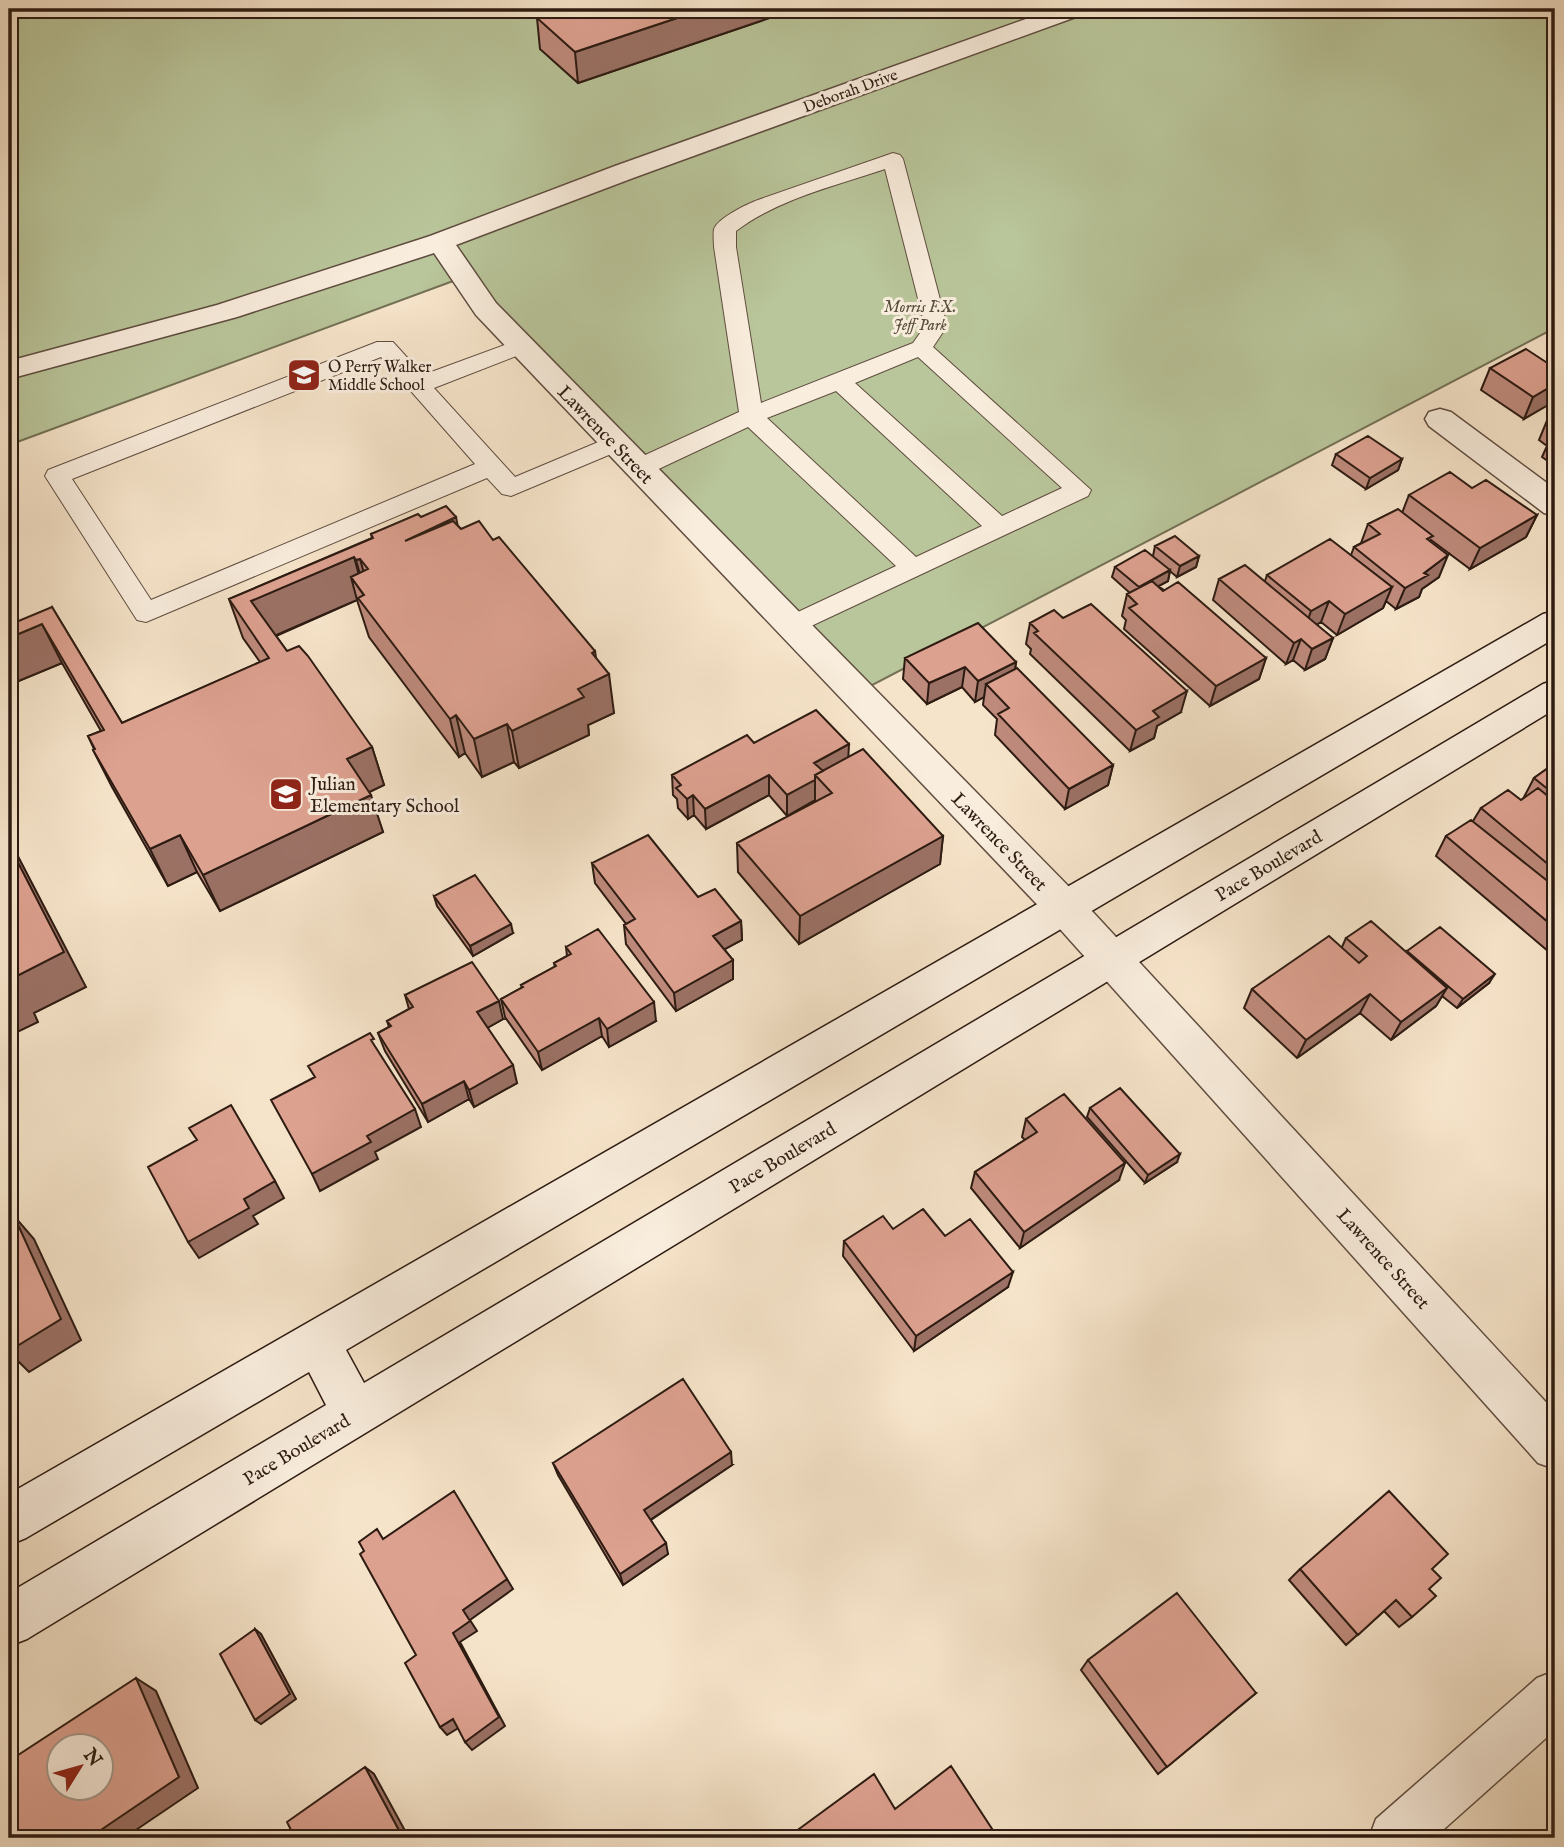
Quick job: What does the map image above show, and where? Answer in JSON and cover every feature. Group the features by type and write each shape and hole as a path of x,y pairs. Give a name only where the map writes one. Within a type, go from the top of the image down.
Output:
{"street":[{"name":"Deborah Drive","path":"440,242 624,172 1076,9"},
{"name":"Lawrence Street","path":"440,242 486,309 1065,908 1555,1446"},
{"path":"9,370 227,311 440,242"},
{"path":"1440,419 1555,505"},
{"path":"9,1521 1555,623"},
{"name":"Pace Boulevard","path":"9,1621 1555,693"},
{"path":"317,1342 355,1413"},
{"path":"1395,1838 1555,1696"}],"lane":[{"path":"491,467 146,613 57,476 385,347 511,488 751,416 921,348 936,326 893,159 765,204 746,213 725,229 751,416 914,569"},
{"path":"418,385 521,346"},
{"path":"792,626 1079,490 921,348"},
{"path":"839,381 999,528"}],"green space":[{"name":"Morris F.X. Jeff Park","path":"9,9 1555,9 1555,328 857,693 464,277 9,445"}],"building":[{"path":"566,9 704,9 575,52 537,18"},
{"path":"1526,349 1555,368 1555,384 1533,397 1490,368"},
{"path":"1368,436 1402,459 1370,478 1336,454"},
{"path":"1450,472 1472,488 1486,480 1537,515 1480,548 1409,495"},
{"path":"446,506 456,517 405,541 453,521 461,529 479,521 493,540 499,537 595,651 592,653 609,674 578,689 584,697 512,731 507,724 474,739 456,715 450,719 358,598 364,595 351,577 368,569 360,559 356,560 354,557 251,601 287,651 299,646 308,656 372,747 347,759 371,795 203,875 180,835 150,849 93,750 95,749 88,736 104,730 42,624 9,638 9,625 52,607 122,723 269,658 229,599 373,538 371,534 418,514 421,517"},
{"path":"1398,509 1433,536 1427,539 1448,555 1424,573 1428,575 1405,588 1354,547 1380,534 1368,524"},
{"path":"1175,536 1199,556 1180,566 1155,546"},
{"path":"1330,539 1392,587 1345,614 1329,601 1311,611 1267,575"},
{"path":"1145,550 1170,570 1139,587 1115,567"},
{"path":"1245,565 1333,638 1312,649 1301,639 1294,643 1219,579"},
{"path":"1152,581 1163,591 1178,582 1266,658 1216,686 1129,608 1137,604 1127,594"},
{"path":"1091,604 1187,691 1153,711 1159,717 1136,730 1034,633 1038,631 1030,623 1054,610 1063,618"},
{"path":"978,623 1016,662 978,681 965,667 929,683 905,658"},
{"path":"1017,668 1113,765 1069,789 998,714 1009,708 986,684"},
{"path":"816,710 849,744 814,763 823,771 815,775 815,780 787,795 769,775 705,809 693,795 687,799 676,788 681,785 672,775 747,735 754,743"},
{"path":"863,749 943,836 800,916 737,843 832,793 815,775"},
{"path":"1555,763 1555,795 1534,778"},
{"path":"1538,788 1555,802 1555,870 1481,808 1508,790 1521,800"},
{"path":"1471,820 1555,887 1555,928 1446,836"},
{"path":"648,835 698,897 715,889 741,921 713,936 733,960 674,993 624,925 635,919 592,863"},
{"path":"9,845 64,952 11,979 15,988 9,990"},
{"path":"475,875 511,924 470,946 434,896"},
{"path":"1371,921 1447,988 1401,1022 1370,994 1306,1040 1252,989 1329,936 1359,963 1367,956 1346,938"},
{"path":"1440,927 1495,974 1463,999 1407,951"},
{"path":"598,929 654,1002 607,1029 599,1018 538,1052 501,999 556,966 554,963 571,954 566,947"},
{"path":"472,962 499,1001 477,1012 513,1065 469,1090 464,1081 422,1104 378,1033 391,1026 387,1021 413,1007 405,995"},
{"path":"370,1033 374,1039 371,1040 415,1109 367,1136 371,1142 312,1174 271,1100 315,1077 308,1066"},
{"path":"1120,1088 1180,1154 1148,1175 1090,1108"},
{"path":"1064,1094 1125,1163 1024,1232 975,1172 1037,1132 1026,1119"},
{"path":"231,1105 275,1181 244,1199 249,1208 188,1242 148,1167 197,1140 189,1128"},
{"path":"923,1209 945,1236 970,1219 1013,1272 916,1336 844,1241 883,1216 893,1229"},
{"path":"14,1216 61,1319 9,1351 9,1219"},
{"path":"683,1379 731,1452 644,1510 666,1543 620,1574 553,1463"},
{"path":"454,1491 507,1579 463,1610 470,1621 453,1633 499,1717 465,1742 453,1719 440,1727 405,1663 416,1655 360,1554 364,1551 359,1542 377,1529 383,1539"},
{"path":"1389,1491 1448,1554 1432,1569 1441,1578 1429,1589 1436,1596 1412,1617 1396,1600 1358,1635 1300,1569"},
{"path":"1177,1593 1256,1693 1167,1767 1088,1660"},
{"path":"255,1629 290,1694 255,1720 220,1654"},
{"path":"136,1678 179,1777 89,1838 9,1838 9,1761 46,1737 46,1801 116,1801 116,1731 55,1731"},
{"path":"951,1766 998,1838 804,1838 799,1829 874,1774 895,1809"},
{"path":"365,1767 403,1838 295,1838 287,1822"}],"place":[{"name":"O Perry Walker Middle School","path":"304,375"},
{"name":"Julian Elementary School","path":"286,794"}]}
